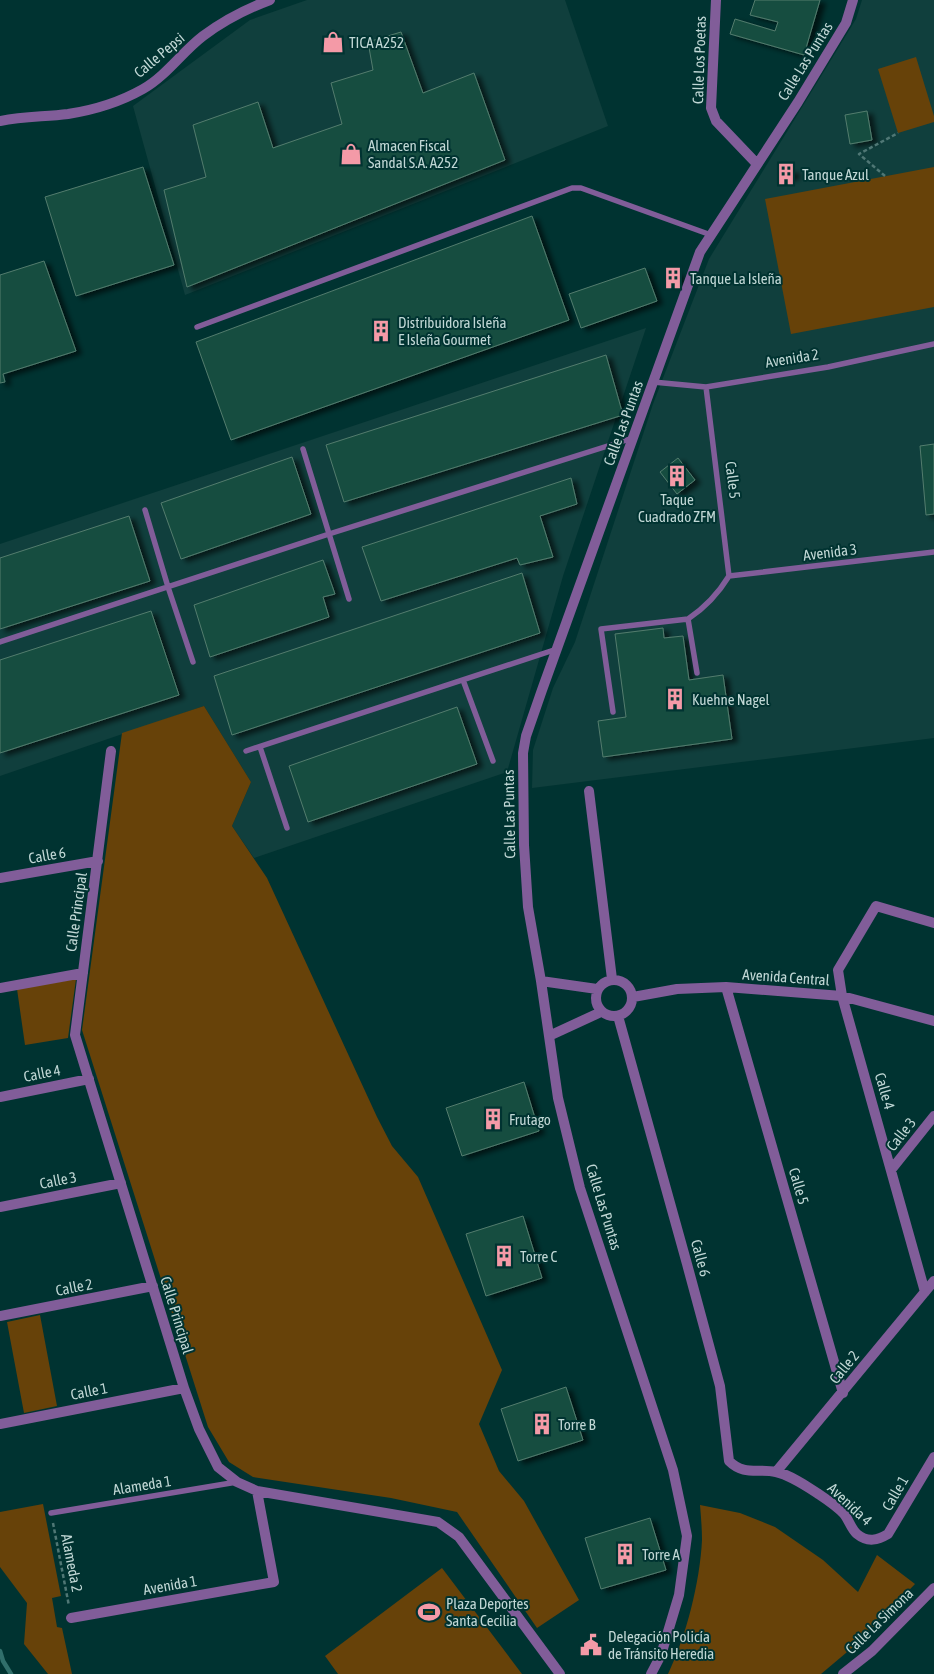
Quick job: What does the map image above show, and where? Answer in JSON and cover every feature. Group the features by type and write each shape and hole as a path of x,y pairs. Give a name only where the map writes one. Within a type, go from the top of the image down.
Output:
{"street":[{"name":"Calle Pepsi","path":"0,121 20,117 68,114 110,104 144,88 174,64 203,36 246,9 270,0"},
{"name":"Calle Los Poetas","path":"716,0 711,108 716,121 757,164"},
{"name":"Calle Las Puntas","path":"651,1674 661,1655 679,1595 687,1536 672,1470 580,1188 558,1098 528,907 522,772 526,736 700,252 798,102 846,23 853,0"},
{"name":"Calle Principal","path":"111,751 75,1035 184,1388 199,1429 218,1467 237,1482 257,1491 438,1522 459,1537 560,1674"},
{"path":"588,791 612,979"},
{"name":"Calle 6","path":"0,878 98,861"},
{"name":"Calle 4","path":"925,1292 842,996 838,970 876,906 934,923"},
{"path":"0,988 83,973"},
{"path":"612,979 624,982 629,986 633,997 629,1009 624,1014 618,1016 607,1015 601,1012 596,1001 597,990 606,981 612,979"},
{"path":"541,981 597,990"},
{"name":"Avenida Central","path":"633,997 677,989 726,987 842,996 934,1020"},
{"name":"Calle 5","path":"726,987 843,1393"},
{"path":"549,1036 601,1012"},
{"name":"Calle 6","path":"618,1016 720,1386 729,1461 736,1468 749,1471 776,1472"},
{"name":"Calle 4","path":"0,1097 89,1079"},
{"name":"Calle 3","path":"892,1170 934,1116"},
{"name":"Calle 3","path":"0,1206 121,1183"},
{"name":"Calle 2","path":"776,1472 934,1281"},
{"name":"Calle 2","path":"0,1316 153,1286"},
{"path":"925,1292 934,1299"},
{"name":"Calle 1","path":"0,1424 184,1388"},
{"name":"Calle 1","path":"878,1540 888,1534 934,1457"},
{"name":"Avenida 4","path":"776,1472 802,1483 825,1498 844,1515 856,1534 868,1540 878,1540"},
{"name":"Avenida 1","path":"71,1618 274,1582 257,1491"},
{"name":"Calle La Simona","path":"843,1674 872,1651 934,1588"},
{"path":"857,1664 861,1674"}],"lane":[{"path":"197,327 572,188 580,188 711,235"},
{"name":"Avenida 2","path":"653,382 706,387 828,367 934,344"},
{"name":"Calle 5","path":"706,387 730,576"},
{"path":"0,642 329,534 633,438"},
{"path":"302,450 349,599"},
{"path":"145,510 193,662"},
{"name":"Avenida 3","path":"730,576 934,552"},
{"path":"613,712 601,629 688,619 703,609 718,594 730,576"},
{"path":"688,619 697,673"},
{"path":"246,751 557,649"},
{"path":"464,680 493,761"},
{"path":"260,747 287,828"},
{"name":"Alameda 1","path":"51,1513 237,1482"}],"path":[{"path":"885,176 859,154 898,133"},
{"name":"Alameda 2","path":"51,1513 71,1618"}],"shaded area":[{"path":"307,0 565,0 608,126 185,295 133,106 250,20"},
{"path":"862,0 934,0 934,738 532,788 533,750 553,688 575,642 653,404 709,259 856,19"},
{"path":"916,57 934,116 934,122 898,133 878,69"},
{"path":"934,167 934,307 791,334 765,199"},
{"path":"646,328 563,576 507,772 254,858 232,826 251,782 204,706 0,776 0,544"},
{"path":"204,706 251,782 232,826 267,878 392,1146 418,1177 502,1370 479,1424 499,1471 524,1501 579,1600 537,1628 457,1512 391,1498 253,1477 229,1462 208,1427 82,1030 122,733"},
{"path":"76,979 68,1038 25,1045 17,989"},
{"path":"40,1315 57,1406 24,1413 7,1322"},
{"path":"43,1504 61,1596 52,1598 57,1627 62,1628 72,1674 48,1674 24,1644 27,1603 0,1567 0,1512"},
{"path":"700,1505 740,1513 775,1527 823,1560 858,1592 877,1555 915,1584 859,1642 821,1674 668,1674 681,1643 695,1591 702,1540"},
{"name":"Plaza Deportes Santa Cecilia","path":"442,1568 522,1674 338,1674 325,1656"}],"building":[{"path":"755,0 820,0 804,55 730,34 735,19 775,31 778,22 750,15"},
{"name":"Almacen Fiscal Sandal S.A. A252","path":"401,32 423,93 474,73 505,160 187,287 164,190 206,177 193,125 258,102 273,148 342,124 331,83 373,70 368,42"},
{"path":"867,111 872,140 850,144 845,115"},
{"path":"143,167 174,265 76,296 45,197"},
{"name":"Tanque Azul","path":"793,170 794,176 780,179 779,172"},
{"name":"Distribuidora Isleña E Isleña Gourmet","path":"532,216 569,320 231,440 196,342"},
{"path":"44,261 76,351 3,374 5,382 0,383 0,275"},
{"path":"645,268 657,301 581,328 569,294"},
{"name":"Tanque La Isleña","path":"675,272 678,273 678,283 671,284 668,283 667,276 668,273"},
{"path":"606,355 623,415 344,502 326,445"},
{"path":"934,444 934,514 926,515 920,446"},
{"path":"292,457 311,514 181,559 161,503"},
{"name":"Taque Cuadrado ZFM","path":"678,458 695,480 677,494 660,472"},
{"path":"571,478 577,504 540,516 553,557 520,565 517,558 381,601 362,547"},
{"path":"129,516 150,581 0,629 0,558"},
{"path":"323,560 335,594 323,597 329,617 210,657 194,605"},
{"path":"522,573 540,633 232,735 214,676"},
{"path":"151,611 179,695 0,753 0,660"},
{"name":"Kuehne Nagel","path":"663,628 664,638 683,636 689,680 723,675 732,739 603,757 598,721 626,717 615,634"},
{"path":"457,707 477,764 308,822 289,766"},
{"name":"Frutago","path":"524,1082 539,1131 462,1156 446,1108"},
{"name":"Torre C","path":"523,1216 542,1278 486,1296 466,1234"},
{"name":"Torre B","path":"566,1387 583,1440 518,1461 501,1409"},
{"name":"Torre A","path":"650,1518 666,1570 601,1589 585,1538"}],"waterway":[{"path":"0,1651 3,1661 11,1674"}],"place":[{"name":"TICA A252","path":"333,42"},
{"name":"Almacen Fiscal Sandal S.A. A252","path":"351,154"},
{"name":"Tanque Azul","path":"786,174"},
{"name":"Tanque La Isleña","path":"673,278"},
{"name":"Distribuidora Isleña E Isleña Gourmet","path":"381,331"},
{"name":"Taque Cuadrado ZFM","path":"677,476"},
{"name":"Kuehne Nagel","path":"675,699"},
{"name":"Frutago","path":"493,1119"},
{"name":"Torre C","path":"504,1256"},
{"name":"Torre B","path":"542,1424"},
{"name":"Torre A","path":"625,1554"},
{"name":"Plaza Deportes Santa Cecilia","path":"429,1612"},
{"name":"Delegación Policía de Tránsito Heredia","path":"591,1645"}]}
